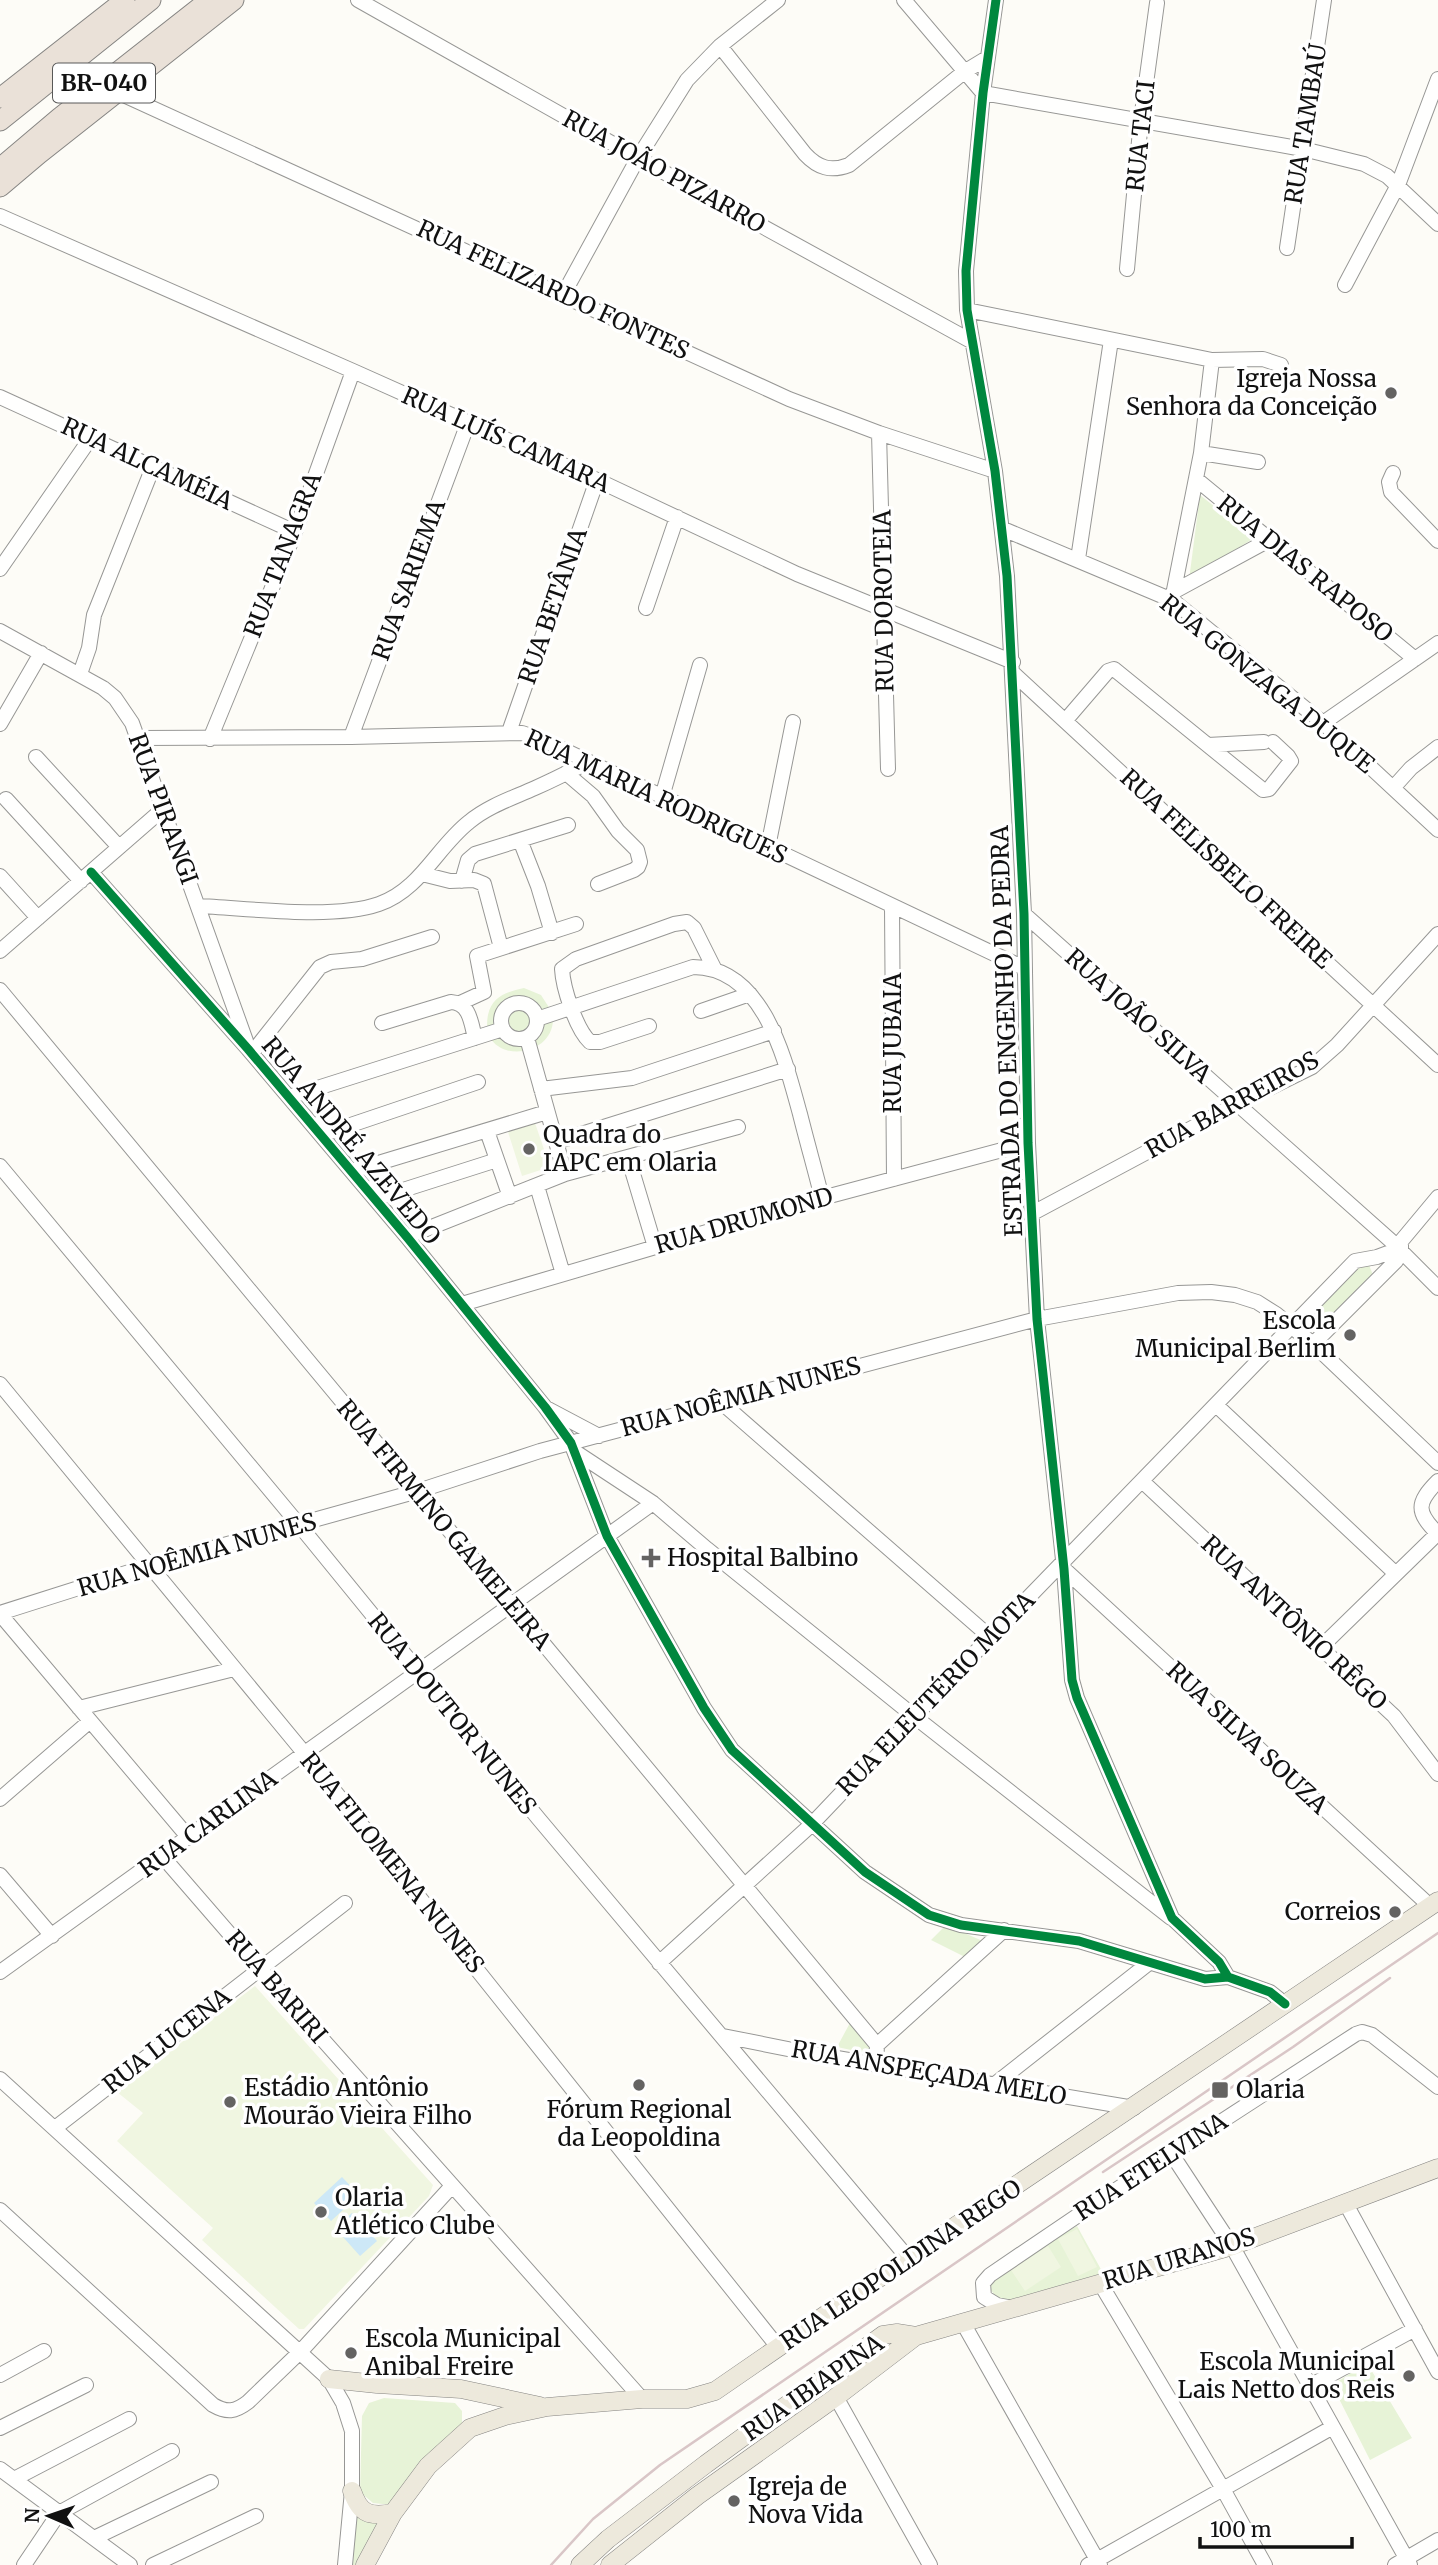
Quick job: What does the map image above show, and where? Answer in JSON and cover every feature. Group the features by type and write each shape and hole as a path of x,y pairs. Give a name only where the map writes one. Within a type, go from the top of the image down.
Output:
{"highway":[{"path":"3,96 125,0"},
{"name":"BR-040","path":"0,121 151,0"},
{"name":"BR-040","path":"0,168 209,0"},
{"path":"0,187 234,0"},
{"path":"0,176 37,144 59,118"}],"main road":[{"name":"RUA LEOPOLDINA REGO","path":"365,2565 393,2513 428,2466 470,2428 505,2416 547,2407 642,2399 687,2399 715,2391 1434,1903"},
{"name":"RUA URANOS","path":"916,2336 1232,2246 1438,2168"},
{"name":"RUA IBIAPINA","path":"580,2565 608,2539 695,2472 883,2335 897,2333 916,2336"},
{"name":"RUA IBIAPINA","path":"610,2565 697,2496 916,2336"},
{"path":"329,2379 486,2392 547,2407"},
{"path":"352,2491 356,2503 365,2512 381,2515 393,2513"}],"street":[{"name":"RUA JOÃO PIZARRO","path":"358,0 971,341"},
{"path":"563,295 638,158 687,80 720,46 778,0"},
{"path":"904,0 983,93 1303,149 1364,164 1387,176 1438,224"},
{"name":"ESTRADA DO ENGENHO DA PEDRA","path":"996,0 983,93 966,271 967,310 1003,529 1013,668 1024,914 1028,1143 1037,1319 1064,1566 1072,1680 1077,1698 1172,1918 1219,1962 1228,1977"},
{"name":"RUA TAMBAÚ","path":"1287,248 1324,0"},
{"name":"RUA TACI","path":"1127,269 1141,120 1157,3"},
{"path":"720,46 805,154 830,170 849,165 964,72 987,58"},
{"path":"1345,285 1398,185 1438,79"},
{"name":"RUA FELIZARDO FONTES","path":"117,92 789,399 879,433 995,471"},
{"name":"RUA LUÍS CAMARA","path":"0,216 353,371 597,480 797,574 1013,668"},
{"path":"967,310 1212,360 1263,359 1281,365"},
{"path":"1078,559 1111,340"},
{"path":"1173,596 1201,453 1212,360"},
{"name":"RUA TANAGRA","path":"210,739 295,532 353,371"},
{"name":"RUA ALCAMÉIA","path":"0,397 295,532"},
{"name":"RUA SARIEMA","path":"351,737 468,423"},
{"name":"RUA DOROTEIA","path":"879,433 888,769"},
{"path":"0,569 90,439"},
{"path":"1201,453 1258,462"},
{"path":"80,674 89,648 94,615 153,467"},
{"path":"1393,473 1389,482 1391,492 1438,541"},
{"name":"RUA BETÂNIA","path":"509,732 597,480"},
{"name":"RUA DIAS RAPOSO","path":"1196,480 1415,659"},
{"path":"646,608 677,517"},
{"name":"RUA GONZAGA DUQUE","path":"1003,529 1173,596 1324,723 1438,830"},
{"path":"1173,596 1269,540"},
{"name":"RUA PIRANGI","path":"0,631 80,674 115,698 132,723 250,1051"},
{"path":"1324,723 1438,643"},
{"path":"0,724 41,653"},
{"path":"662,797 699,665"},
{"name":"RUA FELISBELO FREIRE","path":"1013,668 1065,721 1438,1065"},
{"path":"1065,721 1108,671 1114,669 1260,789 1266,790 1291,761 1269,742 1208,746"},
{"path":"768,847 793,722"},
{"name":"RUA MARIA RODRIGUES","path":"139,738 351,737 509,732 533,736 1024,968"},
{"path":"1393,788 1411,768 1438,747"},
{"path":"36,757 119,847"},
{"path":"198,906 313,912 360,909 392,899 422,874 453,835 471,819 588,762"},
{"path":"566,773 593,796 640,856 638,867 598,884"},
{"name":"RUA ANDRÉ AZEVEDO","path":"6,799 86,876 292,1096 355,1170 545,1408 573,1447"},
{"path":"0,951 163,809"},
{"path":"462,881 471,856 568,825"},
{"path":"520,840 552,933"},
{"path":"422,874 440,880 474,880 484,884 500,944"},
{"path":"0,876 38,918"},
{"name":"RUA JUBAIA","path":"892,907 894,1179"},
{"name":"RUA JOÃO SILVA","path":"1024,914 1398,1248 1438,1288"},
{"path":"649,1026 600,1042 590,1042 583,1035 572,1007 562,969 576,960 674,924 690,923 715,970"},
{"path":"382,1023 452,1002 460,1003 484,992 477,956 576,925"},
{"name":"RUA BARREIROS","path":"1031,1214 1312,1067 1338,1045 1438,934"},
{"path":"250,1051 320,967 331,962 362,959 432,937"},
{"path":"537,1019 680,970 706,967 732,979 750,994 774,1031 788,1069 822,1198"},
{"name":"RUA FIRMINO GAMELEIRA","path":"0,990 877,2045"},
{"path":"701,1011 750,994"},
{"path":"460,1003 466,1008 475,1038"},
{"path":"513,1003 529,1005 537,1019 536,1029 527,1038 514,1038 503,1029 501,1017 513,1003"},
{"path":"478,1082 327,1133 321,1130 292,1096 503,1029"},
{"path":"541,1089 632,1078 774,1031"},
{"path":"527,1038 565,1174"},
{"path":"556,1142 788,1069"},
{"path":"497,1160 381,1197 375,1195 355,1170 547,1112"},
{"path":"414,1234 565,1174 738,1127"},
{"path":"487,1131 510,1197"},
{"name":"RUA DRUMOND","path":"462,1304 822,1198 1028,1143"},
{"path":"628,1157 656,1247"},
{"name":"RUA DOUTOR NUNES","path":"0,1166 300,1525 418,1673 659,1963 908,2258"},
{"path":"537,1186 563,1275"},
{"path":"1312,1344 1377,1280 1438,1197"},
{"name":"RUA ELEUTÉRIO MOTA","path":"659,1963 811,1825 990,1637 1064,1566 1142,1481 1355,1261 1371,1259 1398,1248"},
{"path":"1371,1259 1377,1271 1377,1280"},
{"name":"RUA NOÊMIA NUNES","path":"0,1614 148,1566 573,1447 599,1436 1037,1319 1178,1293 1211,1292 1235,1295 1257,1302 1293,1326 1438,1463"},
{"name":"RUA FILOMENA NUNES","path":"0,1384 305,1754 778,2347"},
{"path":"722,1403 990,1637"},
{"path":"1216,1405 1395,1573"},
{"name":"RUA ANDRÉ AZEVEDO","path":"545,1408 599,1436"},
{"path":"597,1465 595,1450 599,1436"},
{"path":"573,1447 653,1503 915,1717 1172,1918"},
{"path":"573,1447 607,1536 719,1734 732,1750 811,1825 865,1872 929,1915 961,1925 1079,1941 1205,1979 1228,1977 1270,1992 1285,2004"},
{"path":"1320,1648 1438,1534 1424,1520 1421,1507 1423,1499 1438,1480"},
{"name":"RUA ANTÔNIO RÊGO","path":"1142,1481 1394,1716 1438,1774"},
{"name":"RUA CARLINA","path":"0,1972 653,1503"},
{"name":"RUA SILVA SOUZA","path":"1064,1566 1434,1903"},
{"path":"0,1614 189,1838"},
{"path":"79,1708 234,1669"},
{"path":"0,1799 90,1721"},
{"name":"RUA BARIRI","path":"163,1857 642,2399"},
{"path":"0,1875 52,1936"},
{"name":"RUA LUCENA","path":"55,2128 345,1903"},
{"path":"876,2064 877,2045 1003,1930"},
{"path":"995,2084 1149,1963"},
{"name":"RUA ETELVINA","path":"1014,2308 997,2305 984,2297 984,2283 990,2275 1171,2153 1356,2034 1363,2032 1372,2035 1438,2087"},
{"name":"RUA ANSPEÇADA MELO","path":"723,2036 1134,2108"},
{"path":"0,2079 329,2379 343,2403 352,2431 352,2491 345,2565"},
{"path":"1171,2153 1232,2246 1333,2427 1404,2563 1438,2540"},
{"path":"0,2210 213,2405 223,2411 239,2409 301,2351 452,2186"},
{"path":"1346,2204 1438,2371"},
{"path":"1100,2283 1223,2489 1265,2565"},
{"path":"963,2323 1095,2563 1333,2427"},
{"path":"1310,2386 1415,2329"},
{"path":"0,2375 44,2351"},
{"path":"0,2428 86,2385"},
{"path":"836,2397 930,2565"},
{"path":"14,2479 129,2419"},
{"path":"24,2565 59,2513 172,2451"},
{"path":"0,2469 94,2538 123,2563"},
{"path":"94,2538 211,2482"},
{"path":"153,2565 256,2516"}],"green space":[{"path":"1200,495 1254,538 1189,580"},
{"path":"524,988 541,995 553,1019 550,1033 541,1043 517,1052 494,1043 488,1031 488,1015 493,1003 501,996"},
{"name":"Quadra do IAPC em Olaria","path":"535,1123 550,1167 522,1176 508,1132"},
{"path":"1369,1265 1373,1275 1325,1326 1314,1324 1309,1316 1352,1267"},
{"path":"946,1925 985,1942 969,1959 931,1940"},
{"path":"255,1986 433,2185 429,2196 304,2329 299,2329 202,2240 213,2228 117,2141 143,2113 117,2092"},
{"path":"851,2021 873,2048 870,2054 837,2047"},
{"path":"1077,2226 1103,2273 1010,2301 998,2300 988,2286 1004,2267"},
{"path":"1077,2229 1097,2267 1078,2276 1058,2239"},
{"path":"1048,2246 1061,2267 1025,2291 1011,2270"},
{"path":"1367,2363 1412,2438 1370,2460 1332,2385"},
{"path":"384,2398 455,2403 462,2411 462,2430 392,2505 373,2503 360,2492 362,2416 369,2403"},
{"path":"355,2516 379,2521 359,2565 353,2565"}],"water":[{"path":"342,2177 359,2195 331,2221 314,2203"},
{"path":"352,2213 377,2241 360,2256 335,2228"}],"railway":[{"path":"551,2565 593,2519 660,2465 1438,1933"},
{"path":"1103,2172 1293,2047 1390,1978"}],"cycle path":[{"path":"996,0 983,93 966,271 967,310 995,471 1007,576 1024,914 1028,1143 1037,1319 1064,1569 1072,1680 1077,1698 1172,1918 1219,1962 1228,1977 1270,1992 1285,2004"},
{"path":"91,872 248,1049 407,1237 545,1407 571,1443 607,1536 704,1708 732,1750 865,1872 929,1915 961,1925 1079,1941 1205,1979 1228,1977"}],"place":[{"name":"Igreja Nossa Senhora da Conceição","path":"1391,393"},
{"name":"Quadra do IAPC em Olaria","path":"529,1149"},
{"name":"Escola Municipal Berlim","path":"1350,1335"},
{"name":"Hospital Balbino","path":"651,1558"},
{"name":"Correios","path":"1395,1912"},
{"name":"Fórum Regional da Leopoldina","path":"639,2085"},
{"name":"Olaria","path":"1220,2090"},
{"name":"Estádio Antônio Mourão Vieira Filho","path":"230,2102"},
{"name":"Olaria Atlético Clube","path":"321,2212"},
{"name":"Escola Municipal Anibal Freire","path":"351,2353"},
{"name":"Escola Municipal Lais Netto dos Reis","path":"1409,2376"},
{"name":"Igreja de Nova Vida","path":"734,2501"}]}
